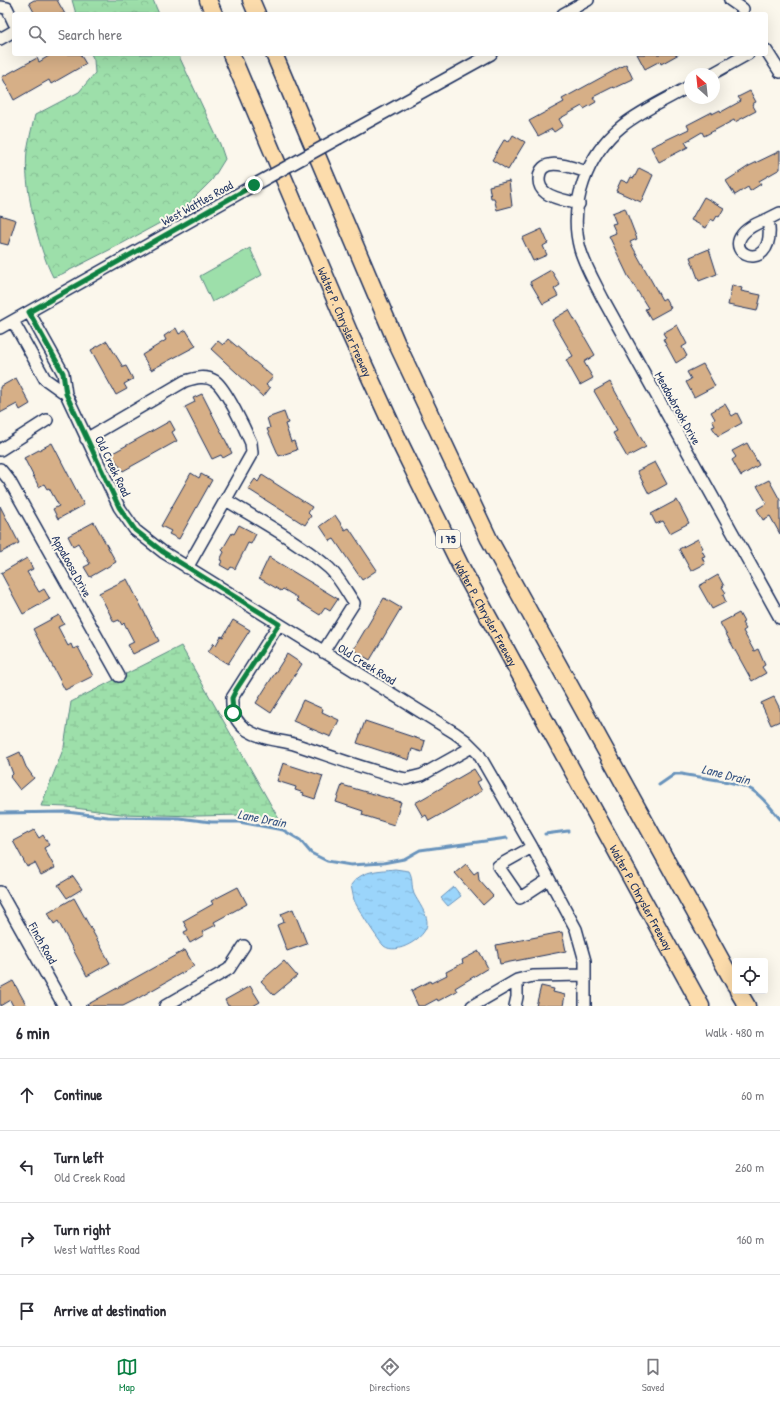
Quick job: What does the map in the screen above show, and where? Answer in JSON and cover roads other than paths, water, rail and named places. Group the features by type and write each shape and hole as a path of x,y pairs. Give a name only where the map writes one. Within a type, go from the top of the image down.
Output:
{"highway":[{"path":"208,0 213,12"},
{"path":"251,0 256,12"},
{"name":"Walter P. Chrysler Freeway","path":"232,56 349,332 400,443 457,558 701,1006"},
{"path":"275,56 397,344 489,539 732,980"},
{"path":"740,994 746,1006"}],"street":[{"path":"567,12 588,0"},
{"path":"730,0 744,8"},
{"path":"0,7 7,8 12,19"},
{"path":"0,39 12,32"},
{"path":"768,53 780,72"},
{"name":"West Wattles Road","path":"0,328 487,56"},
{"path":"720,70 744,56"},
{"name":"Meadowbrook Drive","path":"684,90 622,126 603,145 587,172 579,204 578,240 584,258 596,284 780,618"},
{"path":"579,204 547,194 540,185 540,174 542,169 558,163 587,172"},
{"path":"768,219 780,213"},
{"name":"Old Creek Road","path":"29,312 63,373 66,394 104,477 127,520 149,542 187,568 455,733 472,747 486,766 532,847 580,940 585,961 585,1006"},
{"path":"13,321 45,379 66,394"},
{"path":"86,439 185,381 200,377 209,378 220,386 252,443 250,458 187,568"},
{"path":"0,450 47,420"},
{"name":"Appaloosa Drive","path":"0,469 9,480 119,676"},
{"path":"226,500 288,538 328,568 345,588 354,602 323,652"},
{"path":"279,624 232,698 233,713 246,730 263,737 406,779 422,775 472,747"},
{"path":"532,847 498,866 520,898 549,879"},
{"name":"Finch Road","path":"0,892 64,1006"},
{"path":"165,1006 229,969 244,946"},
{"path":"472,1006 516,980 532,976 586,975"},
{"path":"514,1006 517,997 516,980"}],"water":[{"path":"395,869 409,871 414,894 427,920 427,924 422,935 410,944 396,949 384,946 378,938 356,904 351,885 360,876 370,872"},
{"path":"454,887 461,896 448,906 441,898"}],"waterway":[{"name":"Lane Drain","path":"659,785 675,774 737,784 752,790 760,796 780,819"},
{"name":"Lane Drain","path":"0,813 67,812 108,817 179,818 211,822 239,822 283,830 300,840 311,853 327,861 351,865 383,863 404,859 420,850 507,838"},
{"name":"Lane Drain","path":"545,834 568,831"}]}
